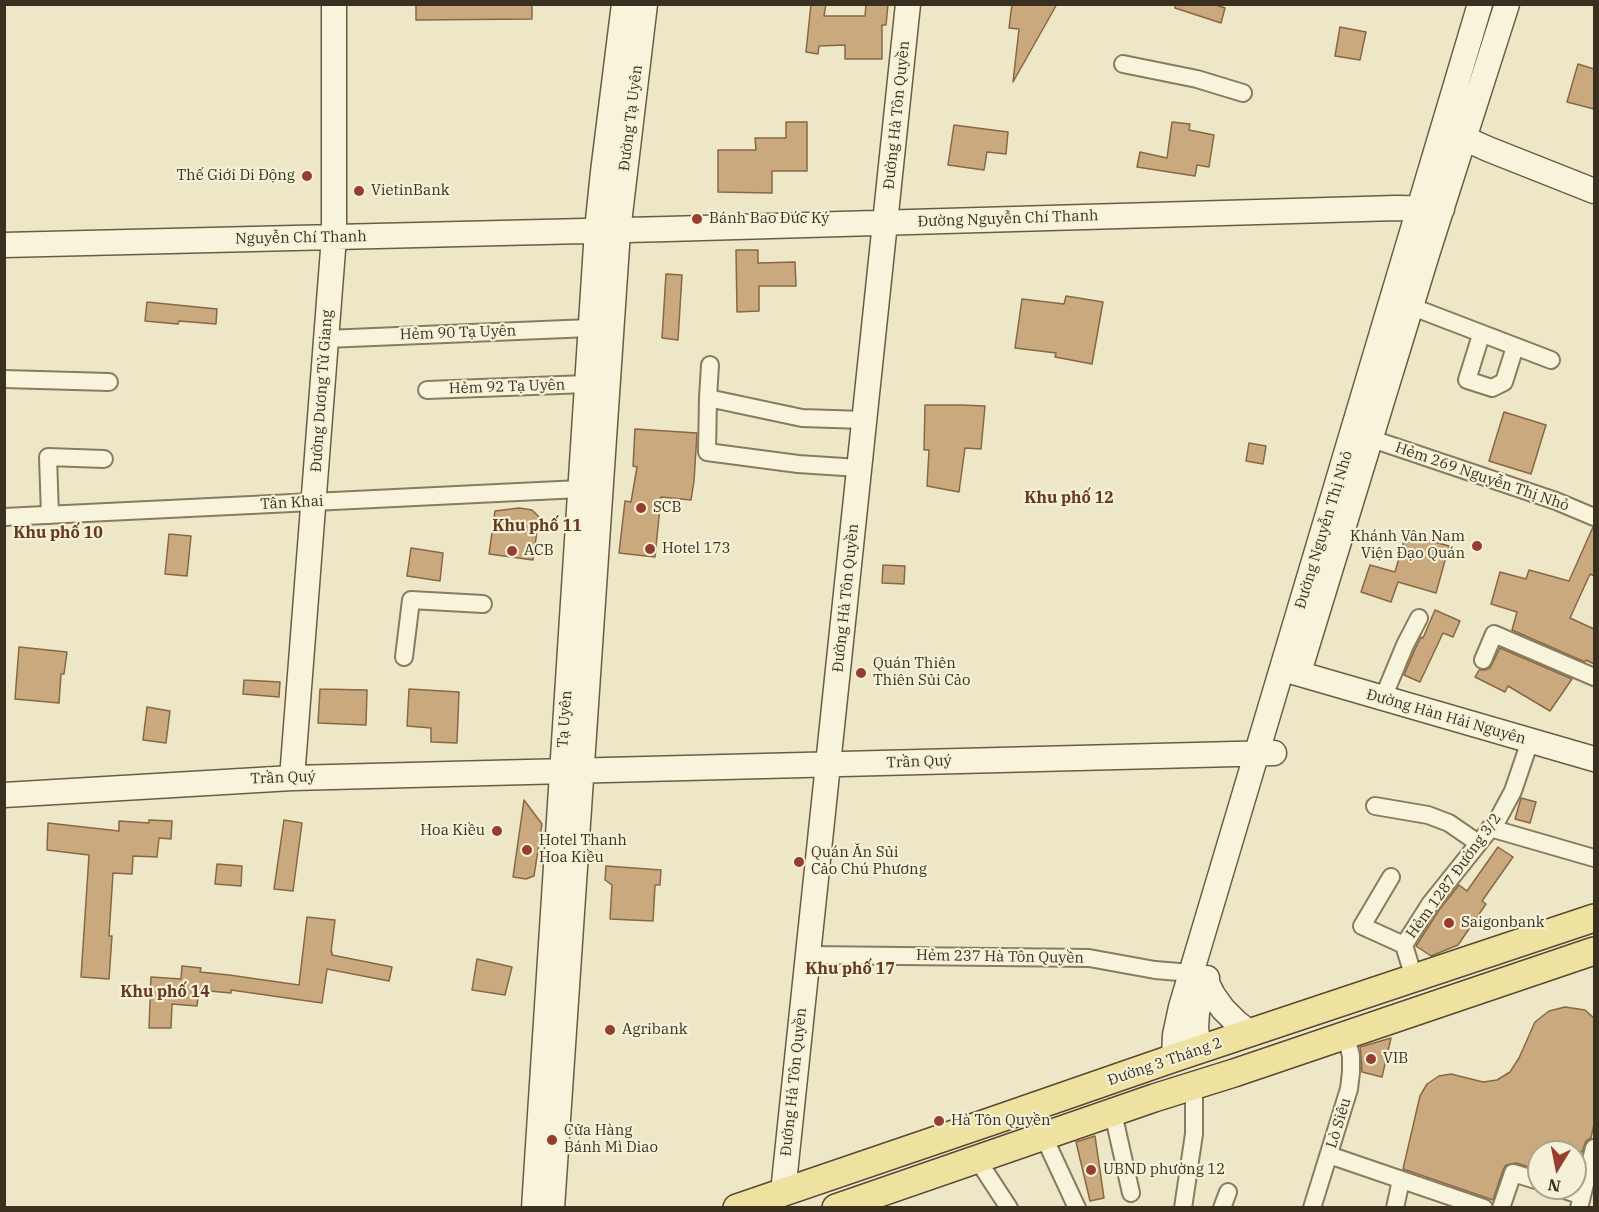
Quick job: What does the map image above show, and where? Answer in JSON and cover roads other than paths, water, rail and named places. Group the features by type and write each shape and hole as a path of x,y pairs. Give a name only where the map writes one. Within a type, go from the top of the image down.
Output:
{"main road":[{"name":"Đường Dương Tử Giang","path":"292,778 334,237 334,4"},
{"name":"Đường Tạ Uyên","path":"607,230 603,172 624,4"},
{"name":"Đường Tạ Uyên","path":"607,230 645,4"},
{"name":"Đường Hà Tôn Quyền","path":"785,1200 808,955 908,4"},
{"path":"1454,133 1480,4"},
{"path":"1431,208 1454,133 1507,4"},
{"path":"1454,133 1526,165 1594,191"},
{"name":"Đường Nguyễn Chí Thanh","path":"607,230 1431,208"},
{"name":"Đường Nguyễn Thị Nhỏ","path":"1290,671 1369,438 1410,306 1431,208"},
{"name":"Đường Nguyễn Thị Nhỏ","path":"1186,1053 1196,1028 1199,977 1431,208"},
{"name":"Nguyễn Chí Thanh","path":"4,245 607,230"},
{"name":"Tạ Uyên","path":"590,488 587,384 590,328 607,230"},
{"name":"Tạ Uyên","path":"552,1208 572,771 607,230"},
{"name":"Đường Hàn Hải Nguyên","path":"1290,671 1530,741 1590,753"},
{"name":"Trần Quý","path":"4,795 292,778 1266,753"},
{"name":"Tạ Uyên","path":"534,1208 572,771"},
{"name":"Đường 3 Tháng 2","path":"737,1208 785,1200 995,1120 1186,1053 1594,918"},
{"name":"Đường 3 Tháng 2","path":"836,1208 1594,951"},
{"path":"1199,977 1223,1009 1250,1033"},
{"path":"1186,1053 1195,1085"}],"street":[{"path":"1123,64 1197,79 1243,93"},
{"path":"1410,306 1551,360"},
{"name":"Hẻm 90 Tạ Uyên","path":"326,339 590,328"},
{"path":"1481,335 1467,380 1492,388 1504,382 1515,347"},
{"path":"710,365 707,452 798,464 859,468"},
{"path":"4,379 109,382"},
{"name":"Hẻm 92 Tạ Uyên","path":"428,390 587,384"},
{"path":"708,398 802,418 864,420"},
{"name":"Hẻm 269 Nguyễn Thị Nhỏ","path":"1369,438 1556,501 1594,517"},
{"path":"50,515 48,457 104,459"},
{"name":"Tân Khai","path":"4,518 590,488"},
{"path":"404,657 411,600 483,604"},
{"path":"1383,698 1419,618"},
{"path":"1483,660 1494,634 1594,677"},
{"name":"Hẻm 1287 Đường 3/2","path":"1414,978 1404,945 1430,904 1498,819 1513,792 1530,741"},
{"path":"1374,807 1428,815 1449,824 1478,843"},
{"path":"1490,828 1594,858"},
{"path":"1391,877 1362,926 1404,945"},
{"name":"Hẻm 237 Hà Tôn Quyền","path":"808,955 1089,958 1199,977"},
{"name":"Lò Siêu","path":"1312,1208 1349,1089 1351,1056 1347,1036"},
{"path":"1183,1208 1194,1134 1195,1085"},
{"path":"1113,1113 1131,1193"},
{"path":"1044,1137 1077,1208"},
{"path":"1581,1202 1594,1148"},
{"path":"1329,1155 1484,1208"},
{"path":"977,1159 1009,1208"},
{"path":"1501,1208 1514,1173 1527,1177"},
{"path":"1395,1208 1401,1180"}],"place":[{"name":"Thế Giới Di Động","path":"307,176"},
{"name":"VietinBank","path":"359,191"},
{"name":"Bánh Bao Đức Ký","path":"697,219"},
{"name":"SCB","path":"641,508"},
{"name":"Khánh Vân Nam Viện Đạo Quán","path":"1477,546"},
{"name":"Hotel 173","path":"650,549"},
{"name":"ACB","path":"512,551"},
{"name":"Quán Thiên Thiên Sủi Cảo","path":"861,673"},
{"name":"Hoa Kiều","path":"497,831"},
{"name":"Hotel Thanh Hoa Kiều","path":"527,850"},
{"name":"Quán Ăn Sủi Cảo Chú Phương","path":"799,862"},
{"name":"Saigonbank","path":"1449,923"},
{"name":"Agribank","path":"610,1030"},
{"name":"VIB","path":"1371,1059"},
{"name":"Hà Tôn Quyền","path":"939,1121"},
{"name":"Cửa Hàng Bánh Mì Diao","path":"552,1140"},
{"name":"UBND phường 12","path":"1091,1170"}],"district":[{"name":"Khu phố 12","path":"1069,498"},
{"name":"Khu phố 11","path":"537,526"},
{"name":"Khu phố 10","path":"58,533"},
{"name":"Khu phố 17","path":"850,969"},
{"name":"Khu phố 14","path":"165,992"}]}
